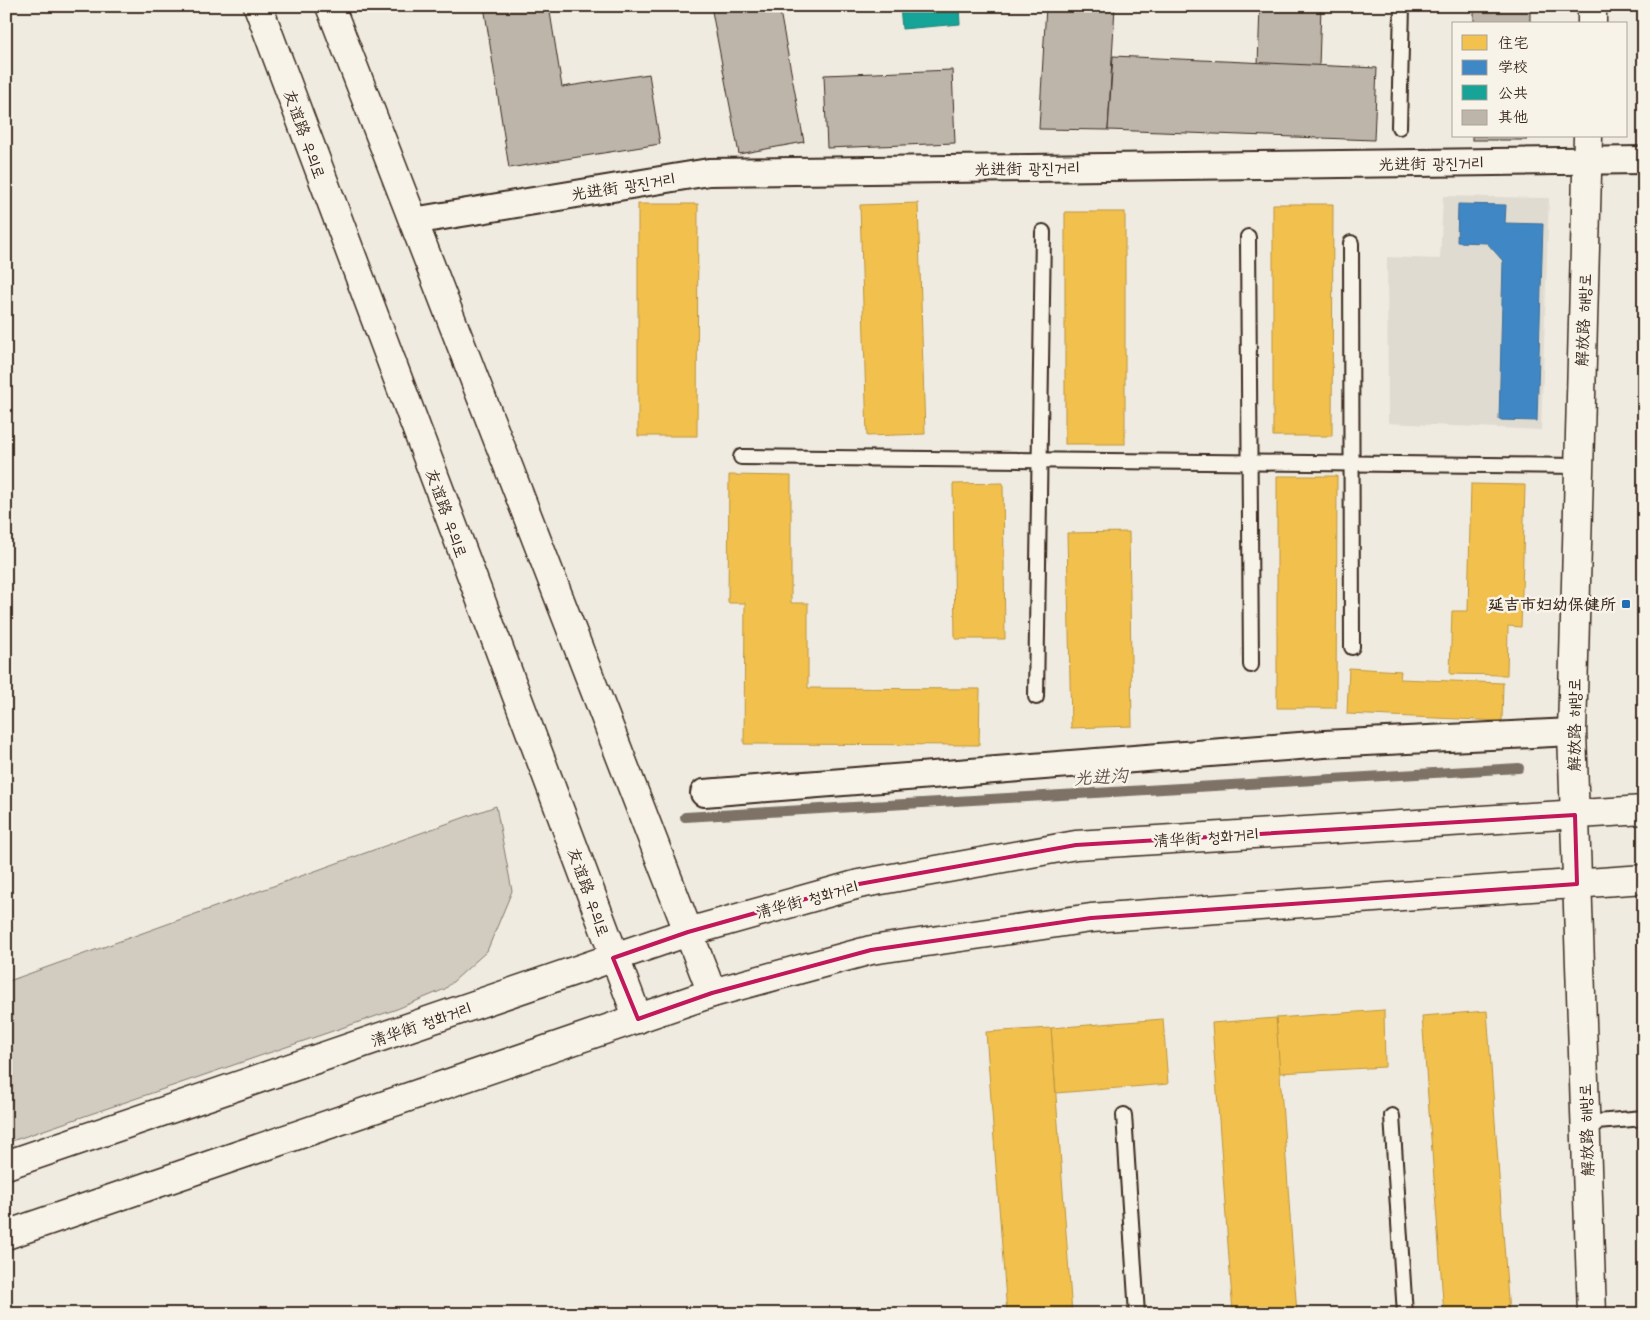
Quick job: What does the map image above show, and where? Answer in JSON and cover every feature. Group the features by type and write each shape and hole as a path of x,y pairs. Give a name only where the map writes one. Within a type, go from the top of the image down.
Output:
{"main road":[{"name":"友谊路 우의로","path":"258,6 613,958 638,1019"},
{"path":"330,6 712,993"},
{"path":"1592,6 1592,22"},
{"name":"解放路 해방로","path":"1588,149 1572,732 1592,1314"},
{"name":"清华街 청화거리","path":"6,1165 688,932 859,884 1076,845 1644,810"},
{"path":"6,1236 712,993 871,950 1091,918 1644,880"}],"street":[{"name":"光进街 광진거리","path":"413,221 709,172 1588,149 1644,160"},
{"path":"704,793 1324,744 1572,732"}],"lane":[{"path":"1400,127 1402,6"},
{"path":"1036,697 1043,232"},
{"path":"1248,237 1251,665"},
{"path":"1351,242 1352,647"},
{"path":"741,457 1579,466"},
{"path":"1124,1115 1137,1314"},
{"path":"1392,1116 1405,1314"},
{"path":"1585,1123 1644,1118"}],"highlighted area":[{"path":"1575,815 1577,884 1091,918 871,950 712,993 638,1019 613,958 688,932 859,884 1076,845"}],"shaded area":[{"path":"1443,196 1549,198 1541,430 1388,423 1387,257 1440,259"},
{"path":"496,806 512,891 487,951 445,989 397,1009 6,1143 6,982"}],"building: 住宅":[{"path":"918,203 925,434 867,436 860,205"},
{"path":"638,204 698,204 697,436 638,436"},
{"path":"1273,204 1333,204 1332,436 1273,436"},
{"path":"1065,212 1125,212 1125,444 1065,444"},
{"path":"729,475 791,476 791,603 808,603 808,688 980,689 979,745 744,744 745,603 728,603"},
{"path":"1277,476 1337,476 1336,708 1277,708"},
{"path":"1003,483 1005,639 955,639 953,484"},
{"path":"1471,484 1525,485 1521,627 1508,626 1507,675 1450,674 1452,611 1468,611"},
{"path":"1129,532 1132,726 1071,728 1067,533"},
{"path":"1349,668 1401,671 1400,679 1503,683 1502,721 1347,714"},
{"path":"1384,1010 1385,1067 1279,1073 1276,1018"},
{"path":"1487,1011 1509,1314 1444,1314 1422,1016"},
{"path":"1276,1018 1297,1314 1233,1314 1212,1023"},
{"path":"1163,1019 1168,1084 1056,1093 1051,1028"},
{"path":"1051,1028 1072,1314 1007,1314 986,1032"}],"building: 学校":[{"path":"1458,204 1506,205 1505,223 1543,224 1537,421 1499,420 1503,261 1487,243 1457,242"}],"building: 公共":[{"path":"900,6 959,6 960,24 902,29"}],"building: 其他":[{"path":"484,6 549,6 562,87 649,74 660,144 509,168"},
{"path":"711,6 779,6 804,142 739,154"},
{"path":"1046,6 1115,6 1108,130 1039,129"},
{"path":"1260,6 1321,6 1317,127 1256,125"},
{"path":"1474,6 1530,6 1530,22 1474,22"},
{"path":"1113,56 1377,68 1374,140 1108,130"},
{"path":"952,70 955,143 827,148 824,75"},
{"path":"1472,138 1527,138 1527,140 1472,140"}],"waterway":[{"name":"光进沟","path":"685,817 1519,768"}],"place":[{"name":"延吉市妇幼保健所","path":"1626,604"}]}
